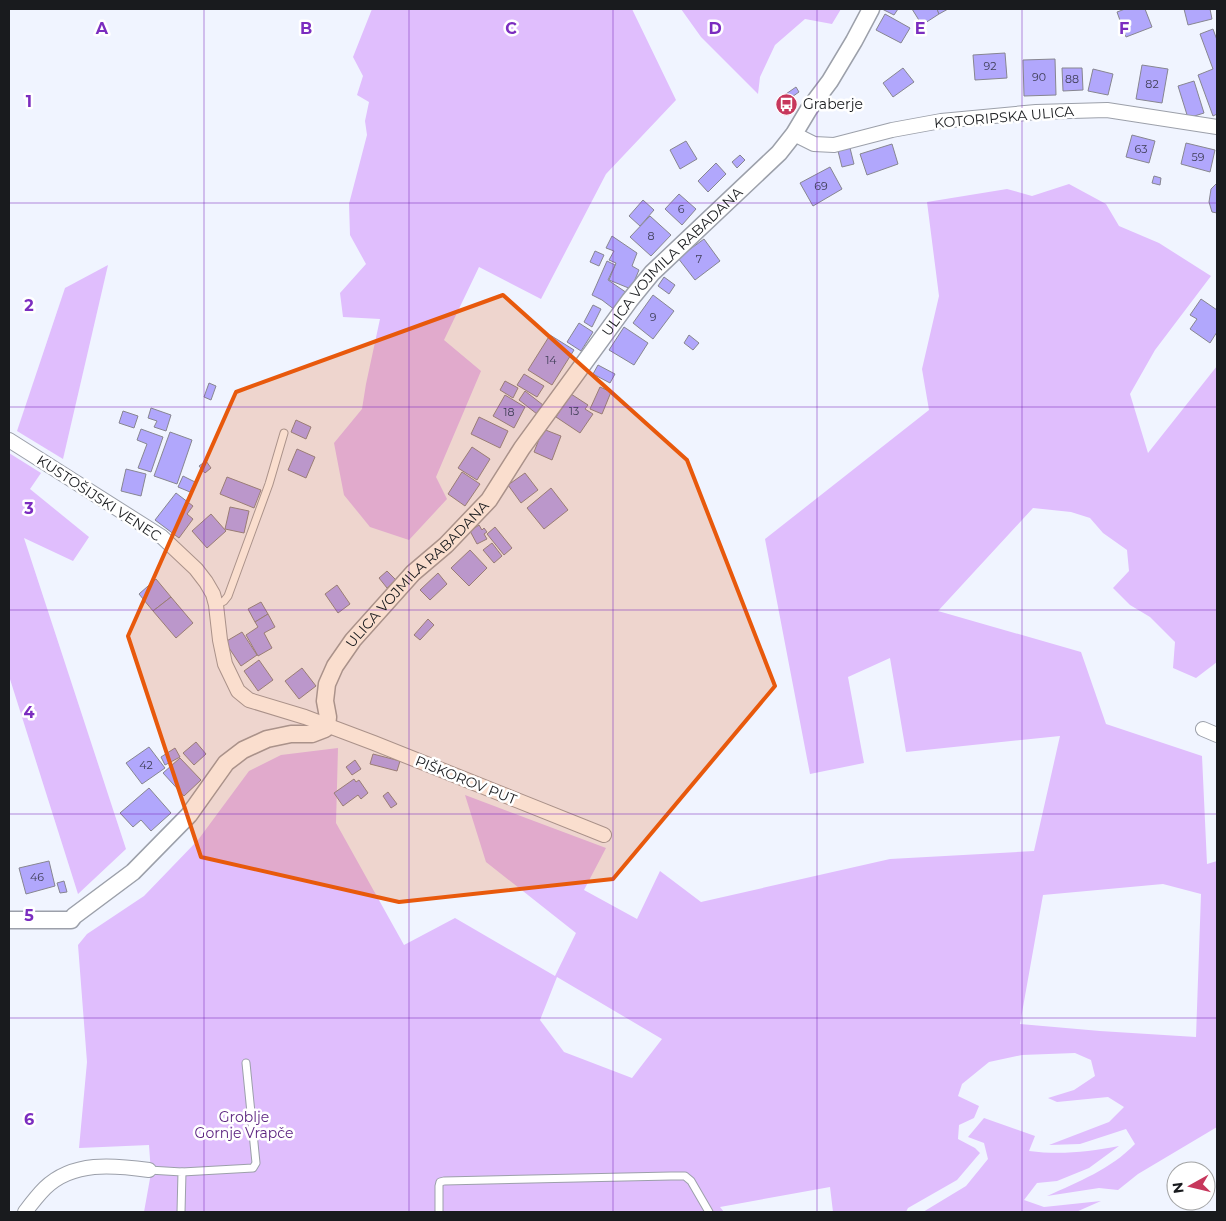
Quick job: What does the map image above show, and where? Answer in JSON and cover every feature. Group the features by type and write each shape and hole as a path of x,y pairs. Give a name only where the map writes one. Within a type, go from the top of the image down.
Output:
{"street":[{"path":"794,134 843,60 871,9"},
{"name":"KOTORIPSKA ULICA","path":"794,134 814,144 834,145 892,130 941,121 1036,112 1107,110 1217,127"},
{"name":"ULICA VOJMILA RABADANA","path":"327,726 328,717 325,701 328,684 335,666 353,640 413,573 446,544 489,500 522,448 630,300 652,273 762,170 794,134"},
{"name":"KUSTOŠIJSKI VENEC","path":"9,440 162,537 196,569 213,594 225,664 238,690 249,700 305,717 327,726"},
{"path":"9,920 71,920 133,872 189,815 226,762 244,750 267,739 291,734 319,732 327,726"},
{"name":"PIŠKOROV PUT","path":"327,726 604,835"},
{"path":"1203,728 1217,735"},
{"path":"25,1212 45,1188 60,1177 75,1170 100,1166 149,1170"}],"lane":[{"path":"216,605 224,601 228,596 268,484 284,432"},
{"path":"149,1170 182,1172 253,1168 256,1163 246,1063"},
{"path":"182,1172 182,1212"},
{"path":"439,1212 439,1186 440,1182 444,1181 685,1176 691,1181 709,1212"}],"highlighted area":[{"path":"503,295 687,460 775,686 613,879 399,902 201,857 128,636 236,392"}],"green space":[{"path":"372,9 632,9 676,100 606,174 541,299 479,267 444,340 481,371 436,477 447,499 409,540 370,527 344,495 334,443 362,409 380,319 343,317 340,293 366,264 350,235 349,204 367,135 365,121 369,102 357,95 363,76 353,57"},
{"path":"681,9 841,9 832,24 805,19 775,45 760,77 758,94 701,37"},
{"name":"Groblje Gornje Vrapče","path":"1069,184 1106,204 1119,226 1159,243 1211,276 1155,350 1130,394 1148,453 1217,366 1217,662 1196,678 1173,668 1175,642 1150,617 1130,605 1113,588 1129,571 1127,550 1103,533 1090,518 1071,512 1033,508 938,611 1081,652 1106,724 1202,756 1207,864 1217,861 1217,1127 1138,1174 1118,1190 1099,1188 1047,1196 1105,1168 1135,1144 1126,1129 1080,1144 1049,1145 1109,1122 1124,1107 1108,1097 1057,1102 1048,1098 1074,1090 1095,1076 1091,1060 1075,1053 1022,1055 989,1062 962,1084 958,1096 979,1106 974,1118 959,1125 958,1139 975,1148 980,1153 957,1180 908,1208 906,1212 833,1212 830,1187 720,1207 724,1212 144,1212 151,1173 149,1145 79,1148 87,1062 78,945 87,934 144,896 198,840 249,771 281,755 338,748 336,823 404,945 455,918 555,976 576,933 486,862 465,795 606,848 584,890 637,919 660,871 701,902 890,859 1034,851 1060,736 906,752 890,658 848,677 864,763 810,774 765,539 929,410 922,369 939,296 927,202 1007,189 1032,196","holes":["1163,884 1201,894 1196,1037 1020,1024 1043,895","557,977 662,1039 632,1078 564,1052 540,1020"]},
{"path":"108,265 63,459 17,431 65,288"},
{"path":"9,453 41,473 30,489 89,537 73,561 24,538 126,849 78,894 9,676"},
{"path":"984,1118 1035,1136 1029,1151 1074,1152 1119,1146 1089,1168 1057,1181 1037,1183 1024,1200 1044,1207 1101,1201 1076,1212 923,1212 966,1186 988,1159 984,1143 968,1137"}],"building":[{"path":"882,9 898,9 894,15"},
{"path":"912,9 937,9 939,14 922,25"},
{"path":"937,9 948,9 939,14"},
{"path":"1125,9 1145,9 1152,27 1126,37 1117,12"},
{"path":"1184,9 1210,9 1212,19 1188,25"},
{"path":"885,14 910,28 901,43 876,30"},
{"path":"1213,29 1217,40 1217,114 1213,116 1198,75 1213,69 1200,34"},
{"path":"1005,53 1007,78 975,80 973,55"},
{"path":"1055,59 1056,95 1024,96 1023,60"},
{"path":"1142,65 1168,69 1162,103 1136,99"},
{"path":"903,68 914,82 893,97 883,83"},
{"path":"1062,68 1082,68 1083,90 1063,91"},
{"path":"1093,69 1113,74 1108,95 1088,91"},
{"path":"1194,81 1204,113 1188,118 1178,86"},
{"path":"796,87 799,92 786,101 783,96"},
{"path":"1132,135 1155,141 1149,163 1126,157"},
{"path":"686,141 697,159 680,169 670,150"},
{"path":"1186,143 1215,150 1210,172 1181,164"},
{"path":"892,144 898,164 867,175 860,154"},
{"path":"850,148 854,164 842,167 838,151"},
{"path":"740,155 745,160 737,168 732,162"},
{"path":"716,163 726,174 708,192 698,181"},
{"path":"830,167 842,189 813,206 800,183"},
{"path":"1154,176 1161,178 1160,185 1152,183"},
{"path":"1217,183 1217,213 1212,212 1209,202 1211,189"},
{"path":"679,194 696,209 682,225 665,209"},
{"path":"643,200 654,210 640,226 629,216"},
{"path":"650,216 671,235 651,256 630,237"},
{"path":"612,236 637,253 632,266 639,270 631,289 609,280 616,263 609,260 614,251 606,248"},
{"path":"704,239 720,261 695,280 678,258"},
{"path":"595,251 604,255 599,266 590,262"},
{"path":"607,261 615,265 608,280 627,293 615,310 592,295"},
{"path":"664,277 675,285 669,294 658,286"},
{"path":"653,295 674,311 653,339 633,323"},
{"path":"1201,299 1217,310 1217,332 1210,343 1190,329 1197,319 1190,315"},
{"path":"593,305 601,309 592,327 584,322"},
{"path":"579,323 593,332 581,351 567,342"},
{"path":"624,327 648,343 634,365 609,350"},
{"path":"550,335 574,350 552,385 528,370"},
{"path":"689,335 699,343 693,350 684,343"},
{"path":"598,365 615,374 610,383 593,374"},
{"path":"524,374 544,386 537,397 517,385"},
{"path":"505,381 518,388 513,398 500,390"},
{"path":"209,383 216,386 211,400 204,397"},
{"path":"600,387 611,392 602,414 590,409"},
{"path":"525,391 543,405 537,414 519,400"},
{"path":"571,394 588,405 585,409 593,414 580,433 556,417"},
{"path":"505,395 525,407 514,428 493,416"},
{"path":"151,408 171,415 166,431 154,427 157,421 148,418"},
{"path":"123,411 138,416 134,428 119,423"},
{"path":"479,417 508,431 500,448 471,434"},
{"path":"296,420 311,427 306,439 291,432"},
{"path":"141,429 163,437 151,472 138,468 147,444 137,440"},
{"path":"543,429 561,436 552,460 534,452"},
{"path":"170,432 192,440 177,484 154,476"},
{"path":"472,447 490,459 477,480 458,468"},
{"path":"297,449 315,457 306,478 288,470"},
{"path":"206,461 211,468 205,473 199,466"},
{"path":"126,469 146,474 141,496 121,491"},
{"path":"462,472 480,484 465,506 448,494"},
{"path":"525,473 538,490 521,503 508,485"},
{"path":"183,476 195,482 190,492 178,487"},
{"path":"227,477 261,490 254,508 220,494"},
{"path":"551,488 568,510 544,529 527,508"},
{"path":"176,493 193,506 187,514 193,519 179,538 155,520"},
{"path":"230,507 249,511 244,533 225,529"},
{"path":"211,514 226,531 207,548 192,531"},
{"path":"479,525 482,530 484,528 487,532 484,534 487,539 477,544 470,531"},
{"path":"495,527 512,548 504,555 487,534"},
{"path":"492,543 502,556 494,563 483,550"},
{"path":"470,550 487,568 469,586 451,568"},
{"path":"387,571 396,580 387,588 379,578"},
{"path":"438,573 447,584 430,600 420,590"},
{"path":"156,579 171,597 153,611 139,594"},
{"path":"337,585 350,604 338,613 325,594"},
{"path":"171,597 193,623 176,638 153,611"},
{"path":"261,602 268,614 255,622 248,609"},
{"path":"268,614 275,627 264,633 272,648 258,656 246,635 258,627 255,622"},
{"path":"428,619 434,625 420,640 414,635"},
{"path":"242,632 257,655 241,666 225,642"},
{"path":"259,660 273,680 258,691 244,671"},
{"path":"302,668 316,686 299,699 285,681"},
{"path":"196,742 206,754 194,765 183,753"},
{"path":"149,747 165,768 142,784 126,763"},
{"path":"175,748 180,757 165,765 161,757"},
{"path":"373,754 400,761 397,771 370,764"},
{"path":"180,758 201,780 184,796 163,773"},
{"path":"355,760 361,769 352,775 346,767"},
{"path":"354,779 356,782 359,780 368,793 361,799 358,795 343,806 334,793"},
{"path":"149,788 171,813 151,831 141,820 133,827 120,813"},
{"path":"388,792 397,804 391,808 383,796"},
{"path":"49,861 55,886 26,894 19,868"},
{"path":"64,881 67,892 60,893 57,883"}],"place":[{"name":"Graberje","path":"787,104"}]}
